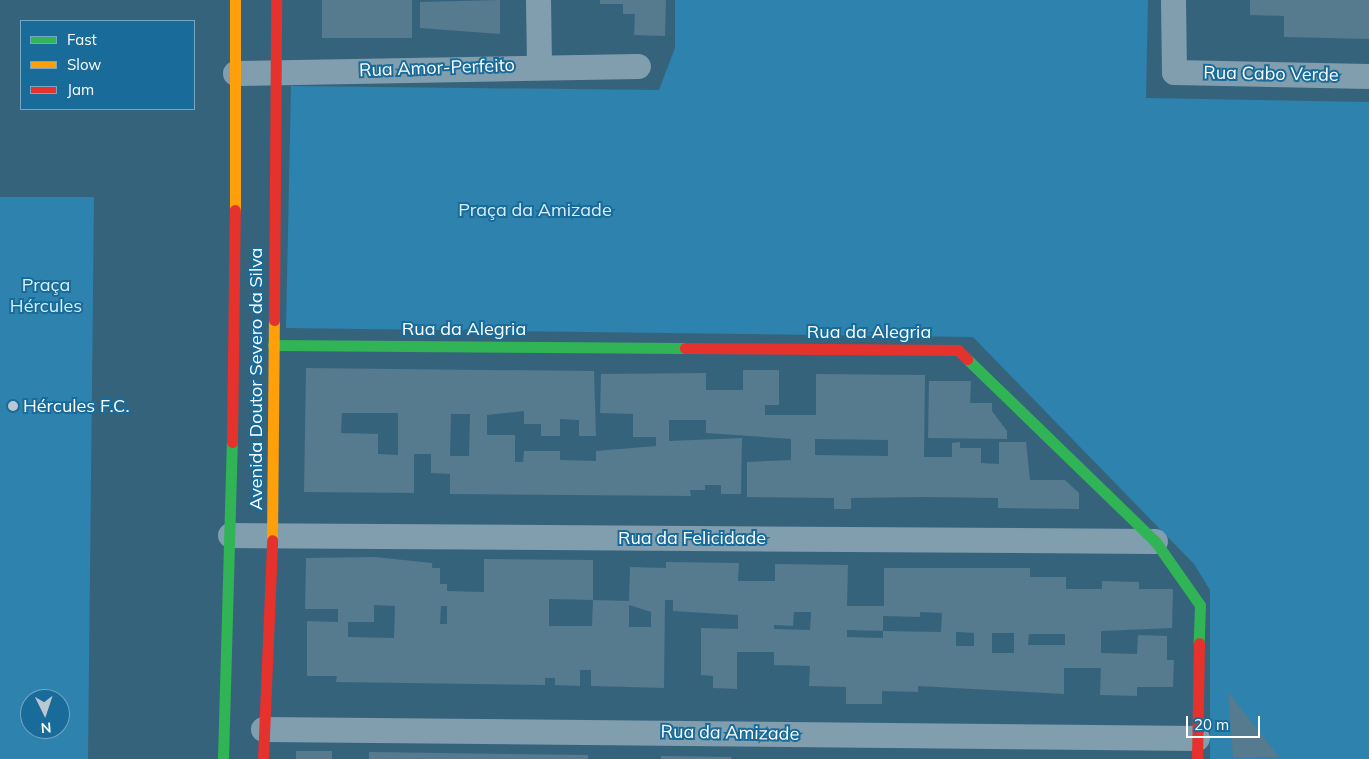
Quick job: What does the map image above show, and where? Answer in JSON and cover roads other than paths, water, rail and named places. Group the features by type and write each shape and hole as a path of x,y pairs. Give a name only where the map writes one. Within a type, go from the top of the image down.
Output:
{"main road":[{"name":"Avenida Doutor Severo da Silva","path":"223,759 230,535 235,0"},
{"name":"Avenida Doutor Severo da Silva","path":"263,759 272,536 276,0"},
{"name":"Rua da Alegria","path":"273,345 958,350 1155,541 1200,605 1197,748"}],"street":[{"path":"538,0 539,65"},
{"name":"Rua Cabo Verde","path":"1173,0 1174,72 1369,76"},
{"name":"Rua Amor-Perfeito","path":"235,73 539,65 638,66"},
{"name":"Rua da Felicidade","path":"230,535 1155,541"},
{"name":"Rua da Amizade","path":"263,729 1197,748"}],"place":[{"name":"Hércules F.C.","path":"13,406"}],"park label":[{"name":"Praça da Amizade","path":"535,210"},
{"name":"Praça Hércules","path":"46,296"}]}
